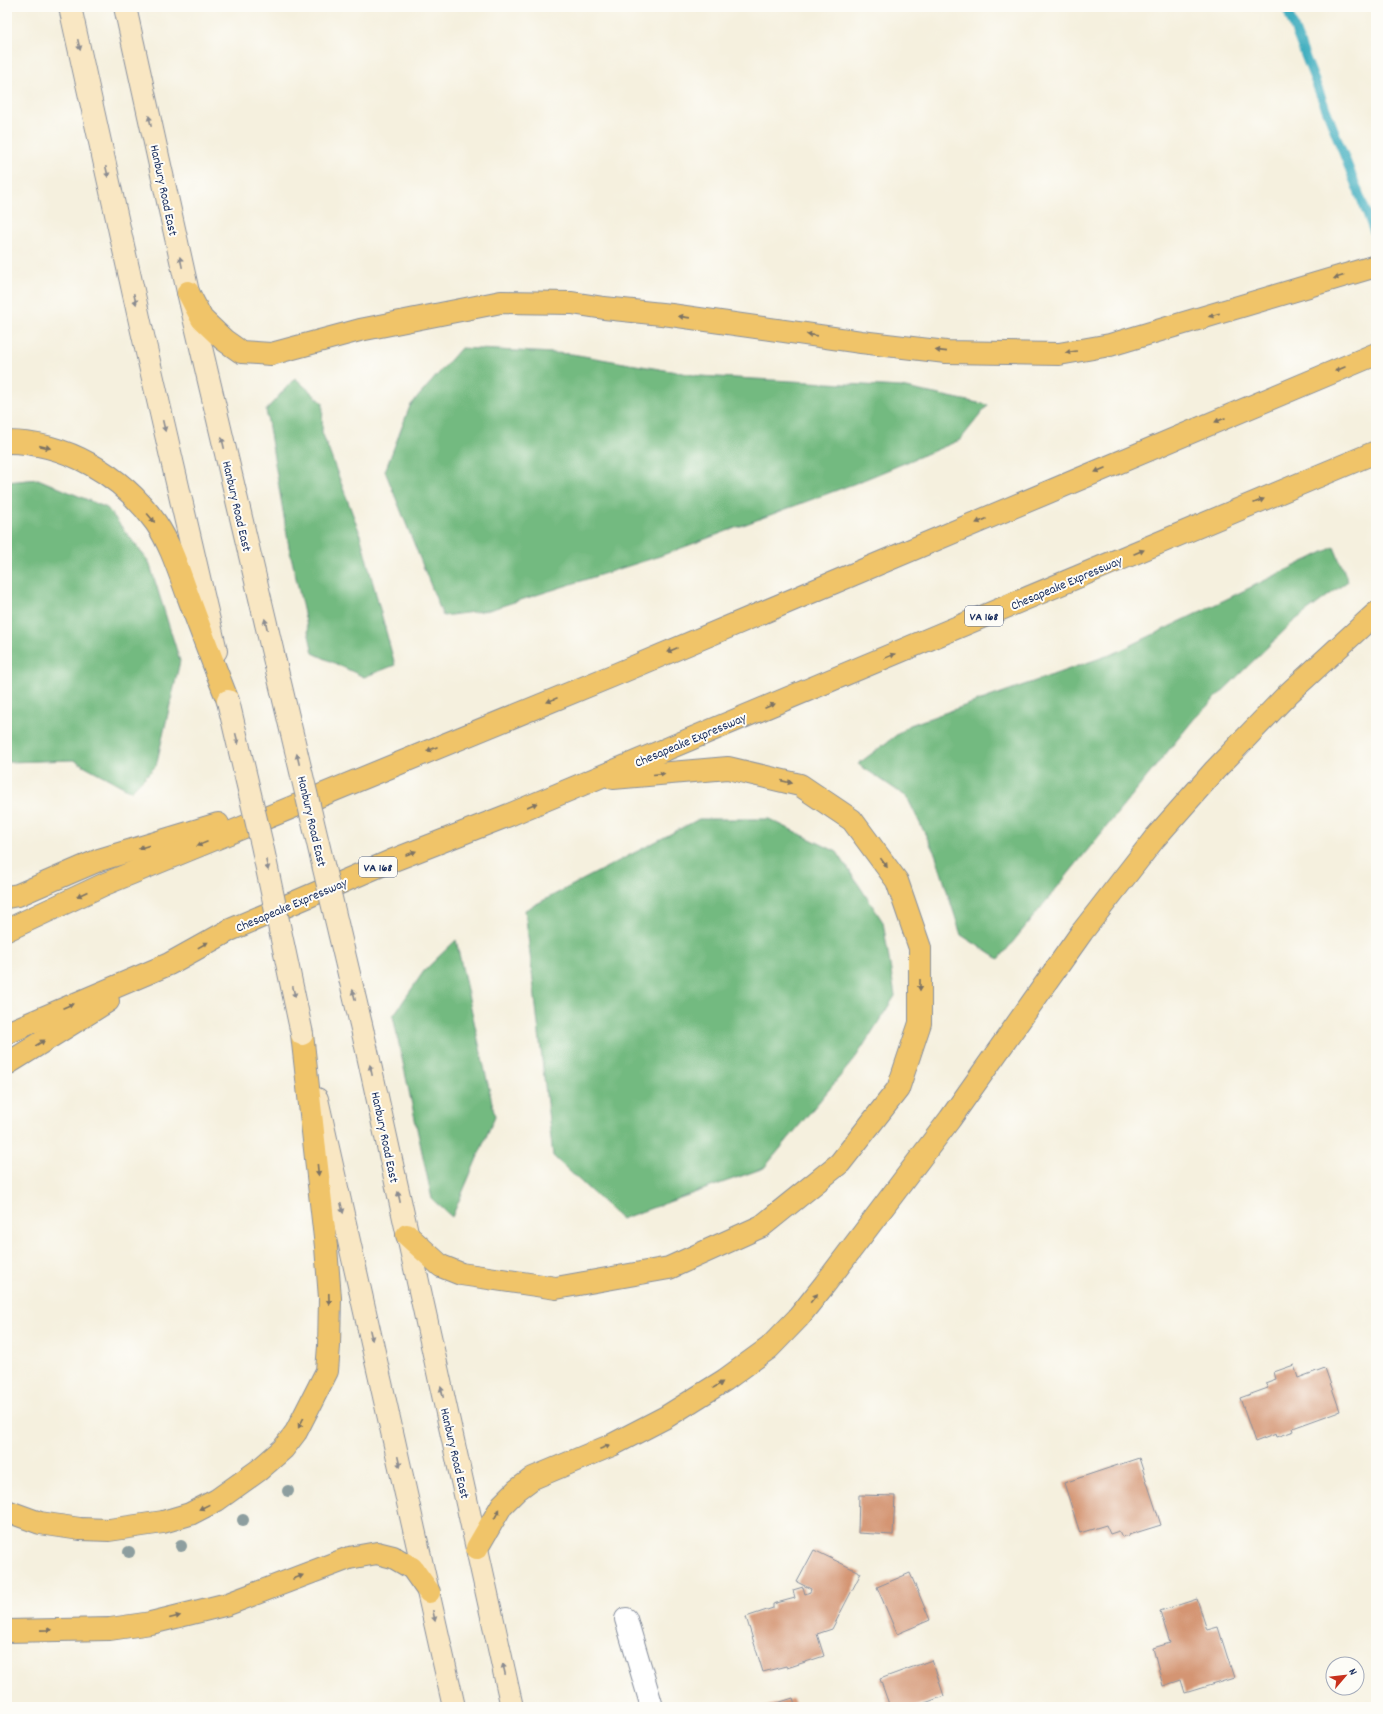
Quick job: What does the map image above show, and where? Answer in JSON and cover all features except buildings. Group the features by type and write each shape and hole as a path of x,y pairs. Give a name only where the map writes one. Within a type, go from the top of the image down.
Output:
{"highway":[{"path":"188,292 202,319 224,340 241,352 270,354 360,330 501,302 572,303 946,352 1059,354 1110,345 1376,266"},
{"path":"7,930 105,884 355,782 1376,354"},
{"path":"7,442 26,442 57,449 90,464 113,478 137,501 156,524 173,557 228,701"},
{"name":"Chesapeake Expressway","path":"7,1033 169,964 230,930 391,861 592,780 1376,452"},
{"path":"477,1548 502,1505 517,1490 533,1478 612,1445 666,1417 726,1380 769,1348 793,1323 825,1284 875,1216 950,1119 1082,932 1155,838 1215,770 1289,693 1376,613"},
{"path":"407,1235 440,1266 461,1274 556,1288 669,1268 762,1226 840,1163 898,1089 920,1023 920,948 897,880 852,820 800,785 728,768 592,780"},
{"path":"7,897 18,895 100,860 355,782"},
{"path":"7,1064 169,964"},
{"path":"7,1511 40,1523 80,1529 109,1530 163,1522 190,1514 217,1500 259,1470 283,1449 296,1432 327,1371 330,1298 326,1248 302,1034"},
{"path":"7,1631 110,1629 150,1622 228,1604 349,1558 377,1554 393,1557 412,1568 429,1592"}],"main road":[{"path":"70,7 140,323 262,845 302,1034 454,1707"},
{"name":"Hanbury Road East","path":"125,7 188,292 363,1033 512,1707"}],"street":[{"path":"626,1619 652,1707"}],"green space":[{"path":"461,348 572,354 700,376 901,387 988,405 960,440 856,483 660,556 489,610 443,616 385,471 410,406"},
{"path":"295,378 323,403 322,432 359,531 395,665 364,677 313,653 289,547 266,410"},
{"path":"38,479 107,508 149,562 180,661 156,766 131,791 74,760 7,762 7,482"},
{"path":"1334,547 1348,581 1294,621 1194,719 999,959 961,935 936,856 907,797 858,764 910,725 1115,653"},
{"path":"699,819 769,819 837,852 883,922 895,996 856,1057 764,1168 621,1219 553,1156 525,910"},
{"path":"456,940 495,1116 452,1217 432,1199 393,1016 424,971"}],"waterway":[{"path":"1286,7 1376,237"}]}
